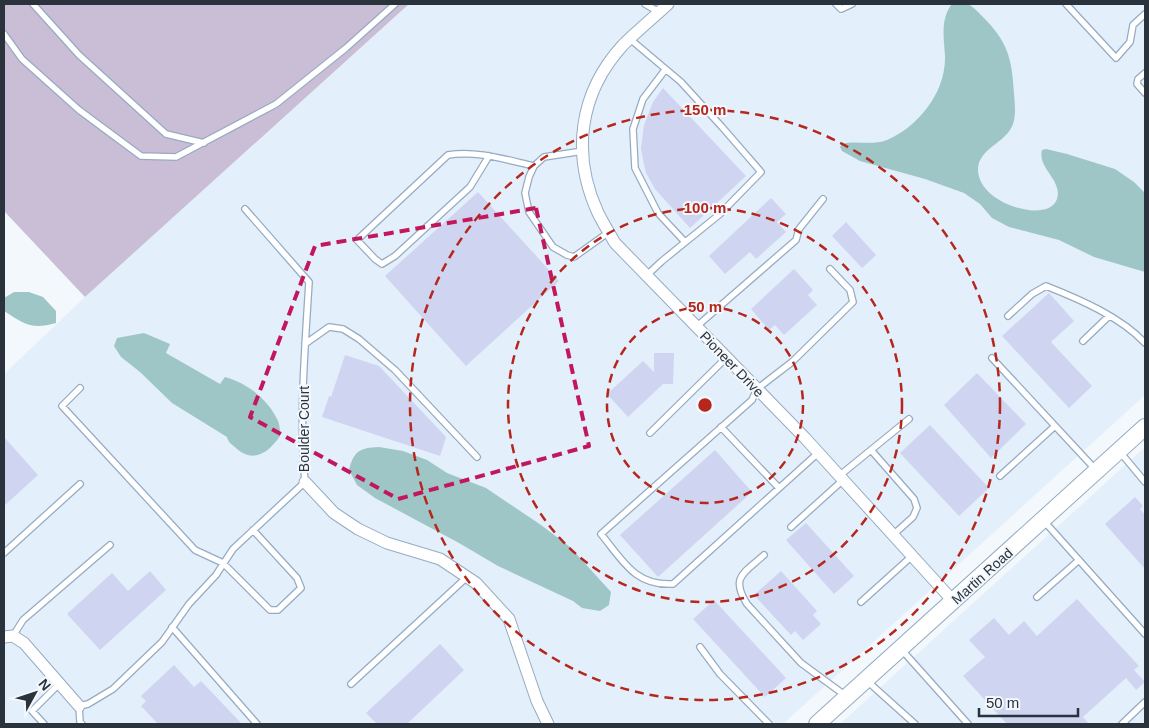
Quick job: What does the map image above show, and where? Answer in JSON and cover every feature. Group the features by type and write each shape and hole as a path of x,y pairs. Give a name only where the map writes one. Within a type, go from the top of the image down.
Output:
{"main road":[{"name":"Martin Road","path":"817,724 954,602 1145,427"}],"street":[{"name":"Pioneer Drive","path":"668,4 630,39 610,63 596,84 588,102 584,119 583,152 586,174 598,212 615,243 818,453 954,602"},
{"name":"Boulder Court","path":"305,482 334,513 358,529 387,543 440,559 476,583 509,619 537,701 548,724"},
{"path":"8,637 24,643 79,706"}],"lane":[{"path":"33,4 79,55 166,134 204,143"},
{"path":"4,34 22,59 36,72 79,110 140,156 176,157 276,104 346,48 395,4"},
{"path":"645,4 659,12"},
{"path":"836,4 841,9 852,4"},
{"path":"1066,4 1116,58 1130,42 1134,25 1145,14"},
{"path":"630,39 692,95 762,172 720,214 646,276"},
{"path":"665,70 643,99 634,129 635,168 658,213 685,242"},
{"path":"1145,74 1138,80 1137,84 1145,93"},
{"path":"583,152 544,157 534,166 525,193 529,212 553,247 574,257 609,232"},
{"path":"489,156 470,187 395,256 382,264 374,259 358,240 448,155 459,153 489,156 534,166"},
{"path":"696,327 796,240 799,229 824,199"},
{"name":"Boulder Court","path":"245,209 309,282 302,450 305,482"},
{"path":"818,453 673,584 660,585 641,579 624,563 601,534 752,400 757,389 792,362 853,302 850,290 830,270"},
{"path":"1008,316 1032,294 1046,286 1072,296 1109,316 1139,336 1145,343"},
{"path":"1083,341 1109,316"},
{"path":"305,344 329,327 343,329 359,339 395,370 477,457"},
{"path":"650,432 726,358"},
{"path":"992,358 1097,471"},
{"path":"80,388 62,406 195,550 223,563 270,610 278,610 300,588 297,578 253,530"},
{"path":"791,527 870,450 909,419"},
{"path":"1000,476 1055,426"},
{"path":"721,427 779,488"},
{"path":"870,450 914,499 917,508 913,517 893,535"},
{"path":"1119,451 1145,482"},
{"path":"82,724 80,722 79,706 88,704 113,689 162,642 189,604 216,575 233,549 305,482"},
{"path":"4,553 80,484"},
{"path":"1043,520 1145,634"},
{"path":"8,637 23,620 110,544"},
{"path":"764,555 741,576 738,584 741,595 801,663 848,697"},
{"path":"861,602 912,556"},
{"path":"1037,597 1079,560"},
{"path":"351,684 467,577"},
{"path":"172,627 257,724"},
{"path":"700,648 720,674 769,724"},
{"path":"901,649 968,724"},
{"path":"866,680 915,724"},
{"path":"44,724 32,711 59,684"},
{"path":"1122,724 1145,702"}],"highlighted area":[{"path":"536,208 589,446 398,499 250,417 315,246"}],"shaded area":[{"path":"4,4 409,4 85,297 4,211"},
{"path":"409,4 1145,4 1145,395 783,724 4,724 4,374 85,297"},
{"path":"1145,447 1145,724 840,724"}],"water":[{"path":"952,4 964,4 973,7 991,25 1007,51 1012,70 1015,106 1014,121 1004,137 982,157 978,171 982,183 990,193 1015,207 1042,210 1051,206 1057,199 1058,192 1054,180 1043,163 1042,150 1046,149 1067,154 1115,169 1134,182 1145,193 1145,272 1094,257 1059,240 1009,227 992,218 980,204 964,193 925,179 860,161 842,151 840,147 842,144 876,143 887,140 899,134 920,117 936,95 941,82 945,56 944,23"},
{"path":"14,292 29,292 43,297 56,311 56,323 34,326 4,311 4,298"},
{"path":"144,333 170,344 166,353 220,384 225,377 241,383 256,393 274,413 280,426 280,436 266,451 261,454 249,455 237,449 228,441 227,437 172,403 140,372 121,357 114,346 117,338"},
{"path":"379,447 403,451 427,460 447,473 486,488 541,525 570,547 611,592 609,605 600,611 582,608 573,601 498,566 375,498 357,485 349,470 358,452 367,448"}],"building":[{"path":"663,88 746,176 690,228 655,189 646,173 643,160 641,148 644,125 653,102"},
{"path":"478,192 559,281 466,366 385,276"},
{"path":"771,198 786,214 777,222 786,232 756,259 750,252 725,274 709,256"},
{"path":"846,222 876,255 862,268 832,236"},
{"path":"794,269 813,290 808,295 817,305 784,335 775,325 769,330 751,309"},
{"path":"1049,293 1074,321 1051,342 1092,386 1069,408 1002,336"},
{"path":"654,353 674,353 673,384 663,384 628,417 607,394 643,361 654,372"},
{"path":"345,355 379,366 446,437 440,456 322,417"},
{"path":"977,373 1026,424 991,458 944,405"},
{"path":"930,425 989,488 959,516 900,453"},
{"path":"4,437 38,475 4,506"},
{"path":"715,450 752,492 658,577 620,535"},
{"path":"1135,497 1143,506 1140,509 1145,515 1145,569 1105,524"},
{"path":"806,523 854,576 834,594 786,540"},
{"path":"150,571 166,590 100,650 67,614 112,573 128,591"},
{"path":"781,571 817,611 813,615 821,624 803,640 795,631 791,635 754,595"},
{"path":"1077,599 1139,666 1134,670 1145,682 1136,690 1126,678 1083,717 1089,724 1007,724 963,676 985,657 969,640 994,618 1009,635 1024,621 1037,636"},
{"path":"714,600 786,678 765,697 693,619"},
{"path":"440,644 464,670 407,724 377,724 366,713"},
{"path":"174,665 194,687 201,681 242,724 158,724 141,706 146,701 141,696"}]}
